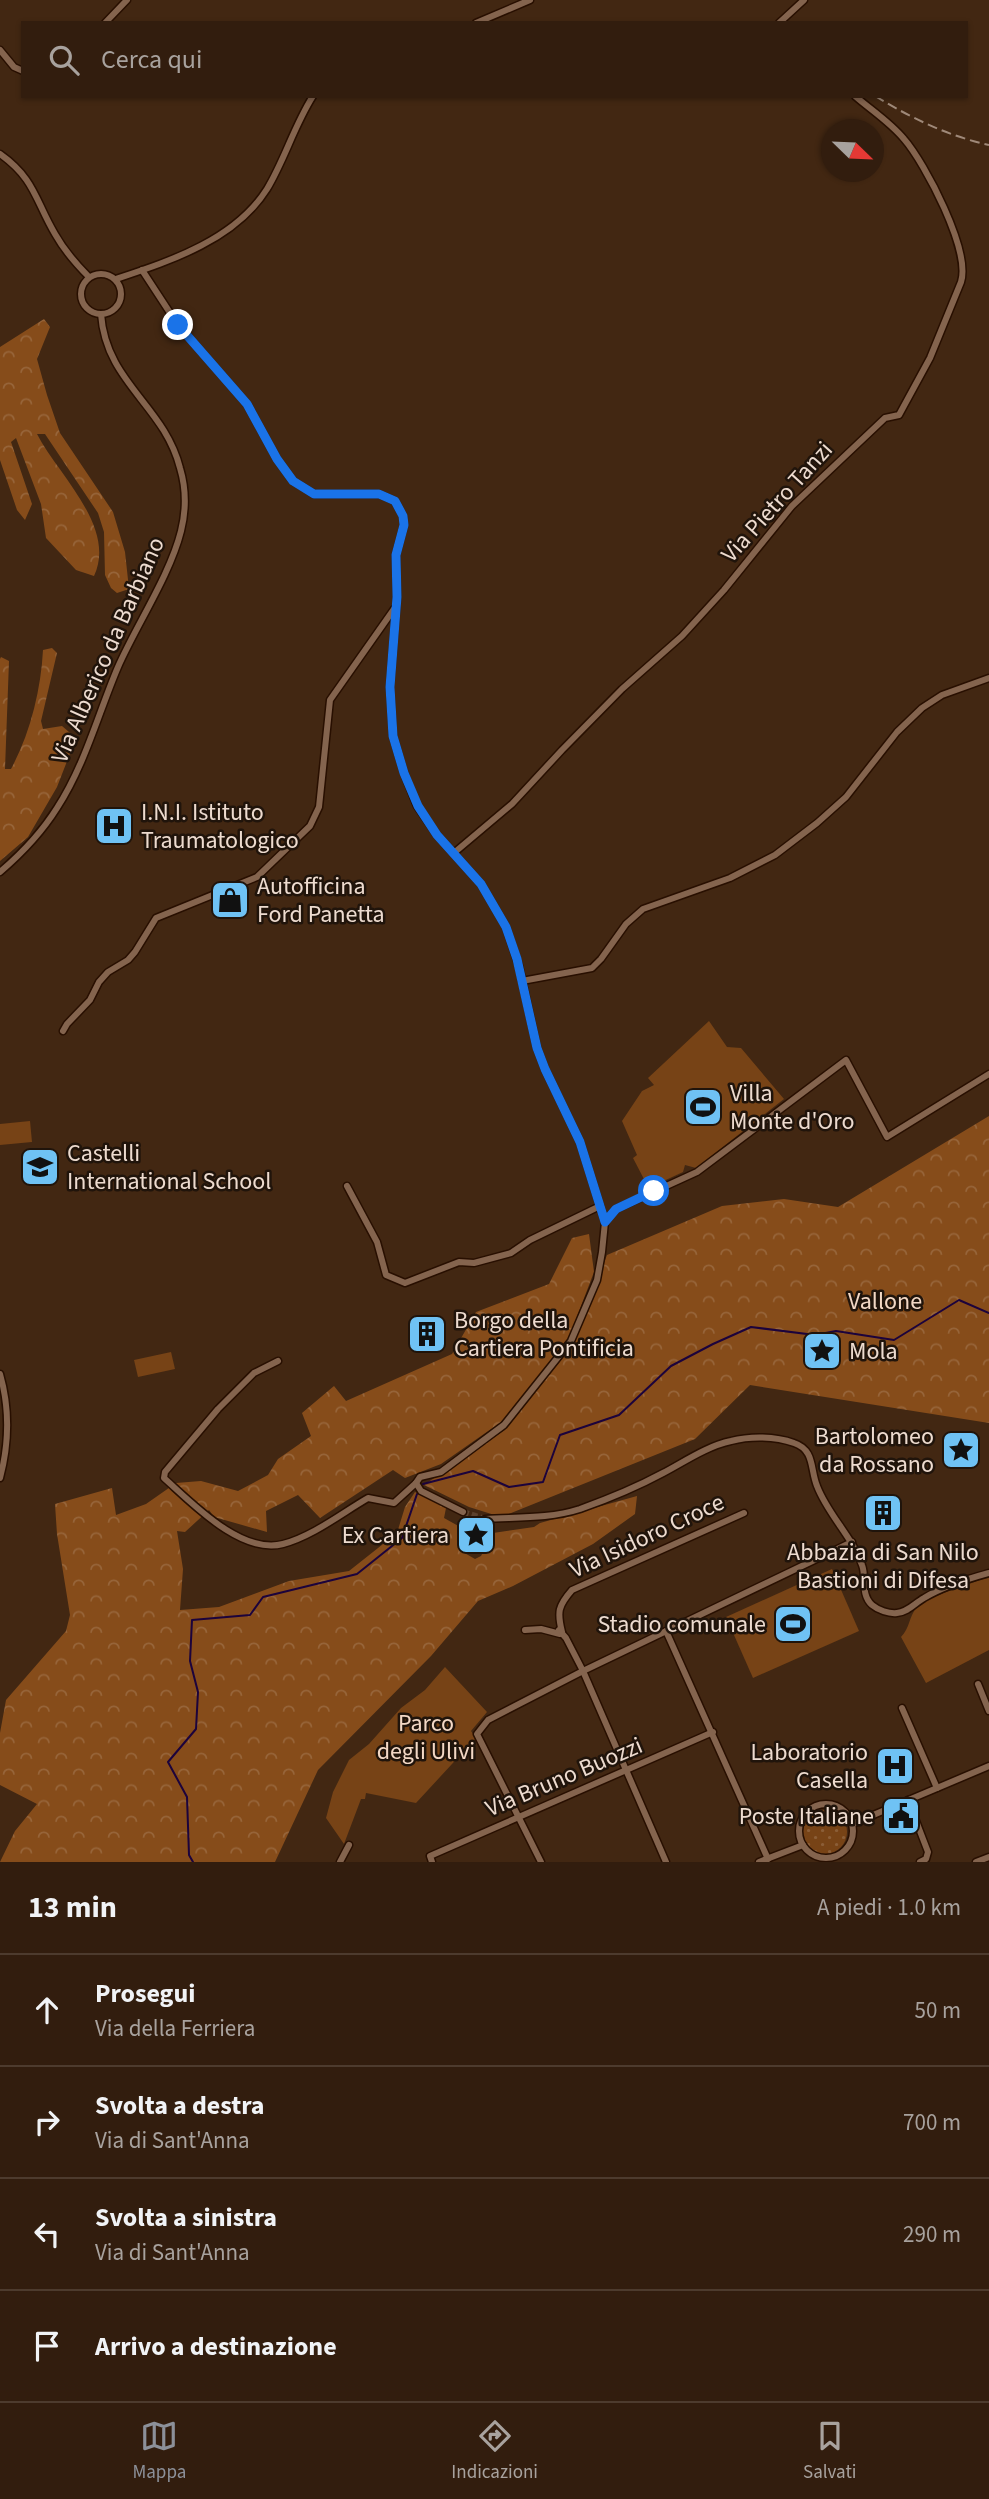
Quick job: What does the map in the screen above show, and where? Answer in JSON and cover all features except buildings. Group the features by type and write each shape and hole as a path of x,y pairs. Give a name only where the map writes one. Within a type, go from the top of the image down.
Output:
{"street":[{"path":"107,21 127,0"},
{"path":"481,21 530,0"},
{"path":"781,21 804,0"},
{"path":"0,50 14,67 21,70"},
{"path":"116,279 122,291 119,304 114,310 101,314 89,310 82,300 82,288 89,278 99,273 116,279 142,270 208,241 248,213 268,186 312,98"},
{"name":"Via Pietro Tanzi","path":"454,852 512,804 622,689 682,636 724,590 792,506 885,418 899,415 919,380 936,346 961,282 962,261 944,209 911,148 896,130 857,98"},
{"path":"0,154 21,171 30,183 58,240 89,278"},
{"path":"142,270 178,325 247,404 277,459 293,481 314,494 387,496 400,508 404,525 396,555 390,687 393,736 418,806 437,835 484,889 503,920 545,1069 580,1142 605,1222 597,1280 571,1341 504,1425 441,1472 420,1477 394,1503 368,1498 300,1538 281,1545 266,1545 218,1525 164,1478 165,1472 218,1409 254,1373 278,1361"},
{"name":"Via Alberico da Barbiano","path":"0,872 43,827 64,797 118,667 173,554 181,530 185,502 181,469 174,449 147,405 114,362 104,340 101,314"},
{"path":"63,1031 90,1000 99,982 108,972 128,960 135,952 156,918 257,877 310,826 319,807 331,700 395,608"},
{"path":"522,981 592,968 626,924 643,909 719,883 775,855 846,797 897,732 922,708 942,695 989,678"},
{"path":"605,1222 616,1209 697,1172 846,1060 887,1137 989,1074"},
{"path":"346,1186 377,1242 386,1275 405,1283 459,1262 474,1263 511,1253 530,1240 600,1206"},
{"path":"0,1374 8,1421 0,1478"},
{"path":"485,1518 551,1516 580,1509 730,1441 764,1438 793,1443 803,1447 811,1456 817,1488 852,1542 865,1575 864,1591 871,1604 882,1611 898,1613 953,1585 989,1573"},
{"path":"416,1483 419,1490 463,1512"},
{"name":"Via Isidoro Croce","path":"560,1632 557,1615 563,1600 572,1590 744,1513"},
{"path":"541,1862 477,1734 488,1720 583,1671 852,1542"},
{"path":"525,1630 560,1632 583,1671 666,1862"},
{"path":"666,1631 768,1858"},
{"path":"978,1684 989,1711"},
{"path":"902,1708 937,1788"},
{"name":"Via Bruno Buozzi","path":"431,1859 519,1817 713,1732"},
{"path":"852,1824 989,1766"},
{"path":"908,1800 928,1852 926,1859 920,1862"},
{"path":"825,1804 838,1807 852,1824 850,1843 838,1859 814,1855 803,1845 799,1833 801,1821 808,1811 825,1804"},
{"path":"340,1862 349,1845"},
{"path":"759,1862 803,1845"},
{"path":"976,1862 989,1857"}],"green space":[{"path":"44,319 50,327 37,359 60,433 113,512 125,552 129,589 117,593 111,588 105,575 104,532 98,513 45,434 37,434 92,520 98,539 99,558 94,576 76,570 46,538 41,504 16,438 11,442 32,504 25,520 17,510 0,460 0,347"},
{"path":"52,648 57,653 41,721 43,729 62,726 76,738 57,787 28,837 0,861 0,659 1,657 9,661 5,769 11,769 24,741 33,711 43,650"},
{"name":"Villa Monte d'Oro","path":"709,1021 727,1047 741,1048 784,1099 696,1168 685,1165 683,1172 655,1185 653,1182 646,1183 633,1158 637,1155 622,1121 642,1091 654,1085 648,1078"},
{"name":"Vallone","path":"989,1116 989,1423 750,1385 695,1439 501,1517 469,1507 424,1485 505,1430 573,1345 607,1255 722,1206 784,1199 838,1207"},
{"path":"30,1121 32,1142 0,1145 0,1124"},
{"path":"589,1234 594,1272 568,1340 532,1388 501,1422 441,1464 405,1478 393,1470 320,1518 298,1495 266,1511 267,1532 214,1517 209,1510 185,1532 177,1531 183,1569 180,1610 219,1607 289,1581 349,1571 397,1533 405,1507 415,1492 446,1508 444,1518 462,1528 460,1535 464,1539 461,1551 475,1559 481,1556 493,1533 534,1527 540,1523 637,1496 635,1514 593,1544 513,1586 478,1601 431,1656 318,1770 275,1862 0,1862 15,1831 37,1804 0,1785 0,1733 6,1700 66,1631 70,1615 55,1504 112,1488 116,1515 146,1504 176,1483 201,1481 238,1491 268,1475 278,1459 311,1436 302,1413 334,1386 346,1401 452,1354 476,1312 549,1284 572,1238"},
{"path":"171,1352 175,1369 138,1377 134,1360"},
{"name":"Stadio comunale","path":"832,1569 859,1631 753,1678 726,1617"},
{"path":"989,1577 989,1650 926,1683 901,1637 914,1611 930,1599"},
{"name":"Parco degli Ulivi","path":"445,1667 487,1712 471,1731 476,1738 416,1803 366,1793 365,1799 361,1799 344,1844 326,1818 333,1792 349,1760 369,1744 401,1708 425,1690"},
{"path":"825,1810 840,1817 847,1832 840,1847 825,1854 810,1847 803,1832 810,1817"}],"waterway":[{"path":"423,1484 473,1471 509,1487 543,1482 560,1435 619,1415 671,1366 751,1327 815,1335 836,1331 894,1340 959,1300 989,1313"},
{"path":"193,1862 189,1855 187,1797 168,1762 196,1729 198,1692 190,1661 192,1620 250,1615 263,1597 357,1574 402,1538 417,1494"}],"tunnel":[{"path":"463,1512 485,1519"}],"railway":[{"path":"878,98 930,125 989,145"}],"place":[{"name":"I.N.I. Istituto Traumatologico","path":"114,826"},
{"name":"Autofficina Ford Panetta","path":"230,900"},
{"name":"Villa Monte d'Oro","path":"703,1107"},
{"name":"Castelli International School","path":"40,1167"},
{"name":"Borgo della Cartiera Pontificia","path":"427,1334"},
{"name":"Mola","path":"822,1351"},
{"name":"Bartolomeo da Rossano","path":"961,1450"},
{"name":"Abbazia di San Nilo Bastioni di Difesa","path":"883,1513"},
{"name":"Ex Cartiera","path":"476,1535"},
{"name":"Stadio comunale","path":"793,1624"},
{"name":"Laboratorio Casella","path":"895,1766"},
{"name":"Poste Italiane","path":"901,1816"}],"route":[{"path":"178,325 247,404 277,459 293,481 314,494 387,496 400,508 404,525 396,555 397,597 390,687 393,736 404,773 418,806 437,835 481,884 506,927 517,959 537,1048 580,1142 605,1222 616,1209 654,1191"}]}
